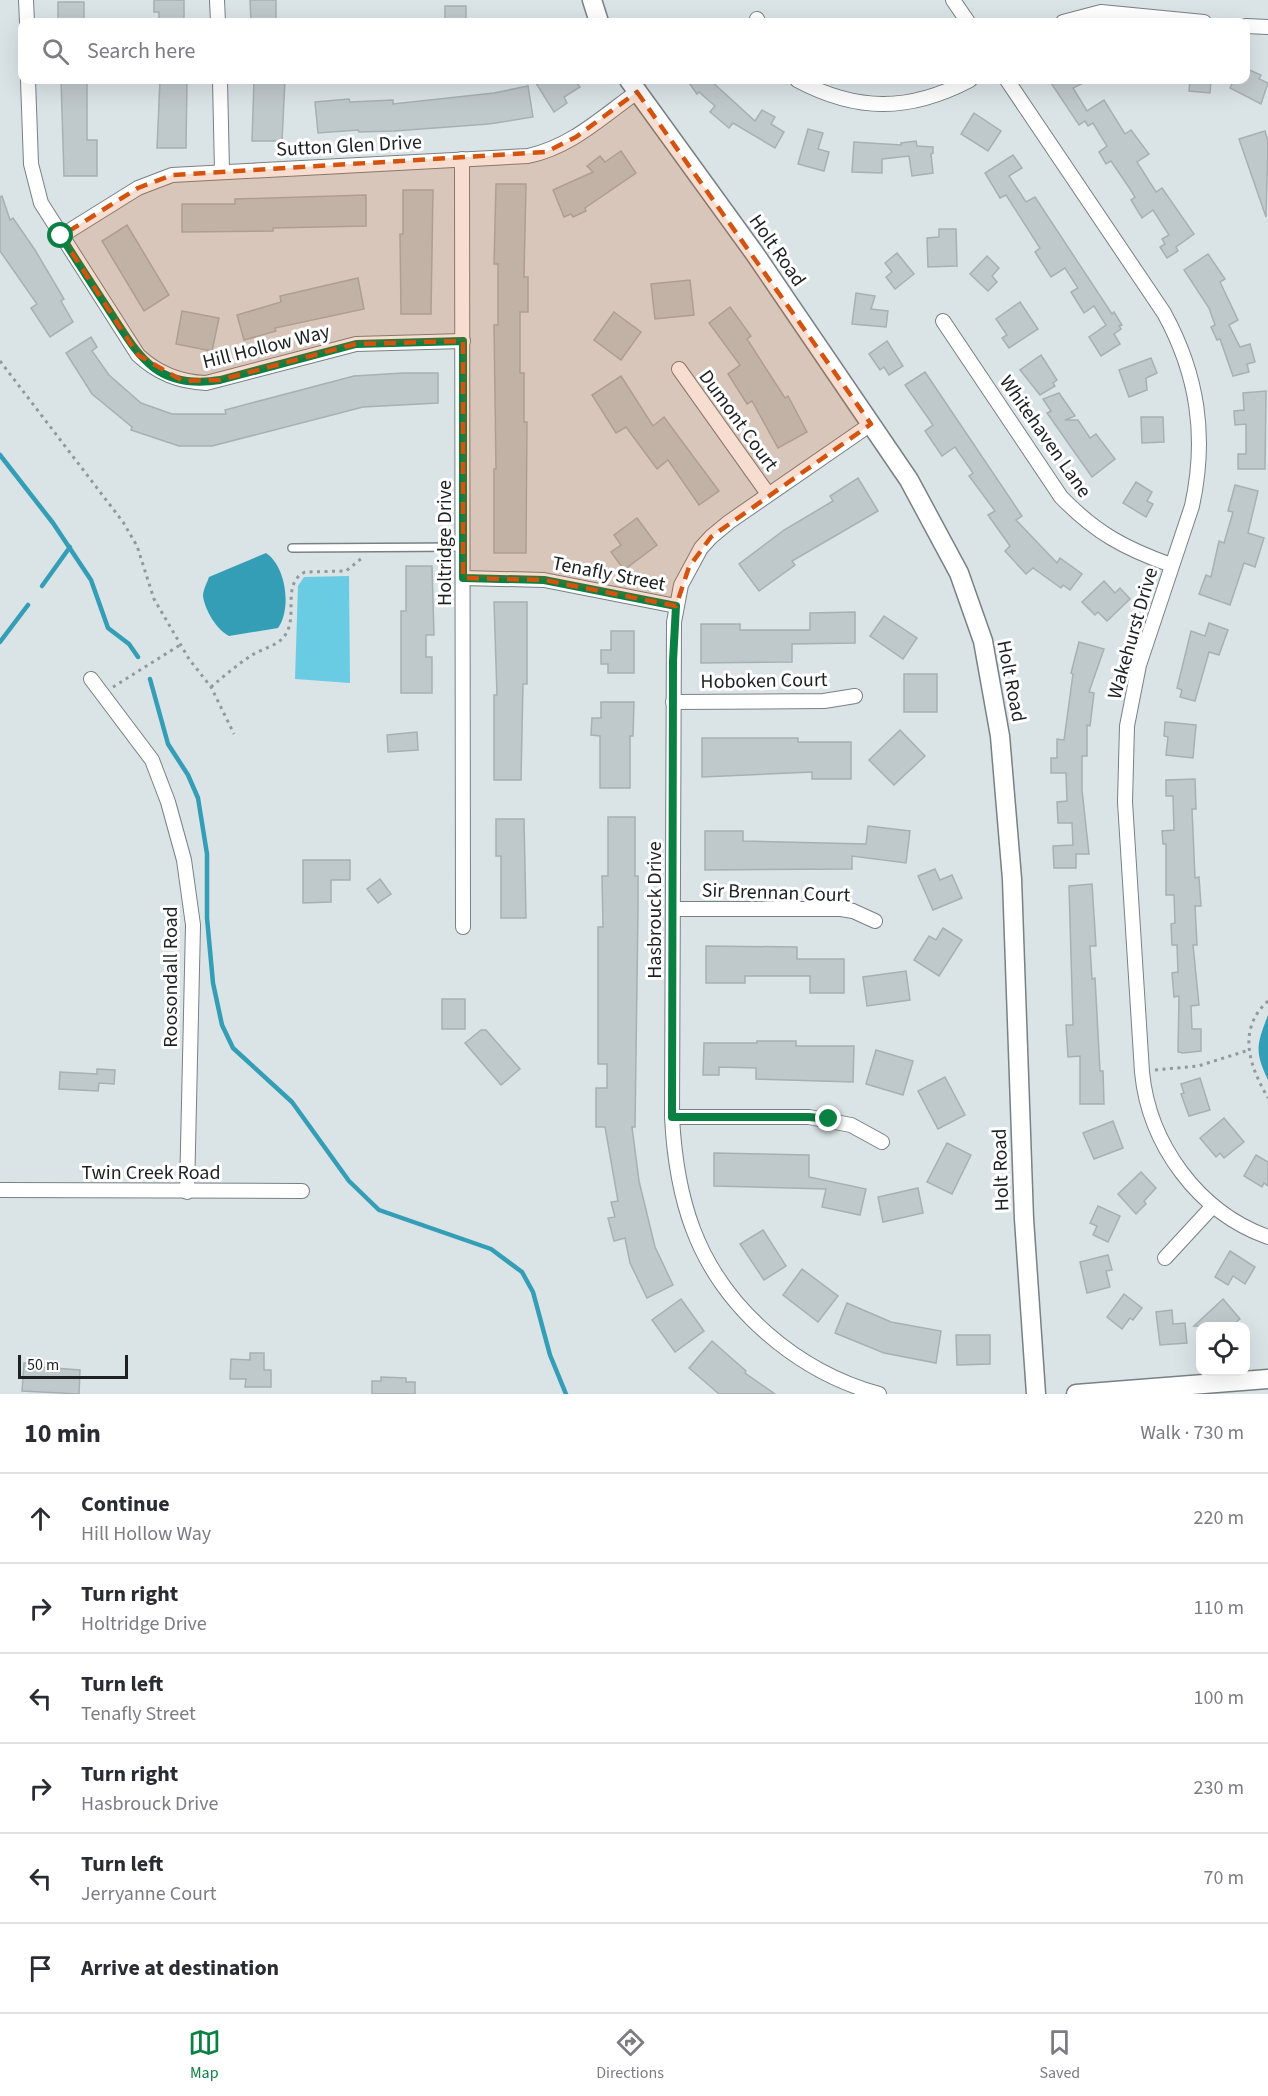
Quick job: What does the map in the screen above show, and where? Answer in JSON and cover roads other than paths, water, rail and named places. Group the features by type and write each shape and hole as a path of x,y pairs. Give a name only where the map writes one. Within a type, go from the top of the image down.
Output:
{"street":[{"path":"26,0 27,18"},
{"path":"217,0 218,18"},
{"path":"592,0 598,18"},
{"path":"953,0 965,18"},
{"path":"1078,18 1101,12 1163,18"},
{"path":"1250,26 1268,27"},
{"name":"Hill Hollow Way","path":"28,84 31,164 34,185 41,203 138,355 160,372 183,381 206,383 356,344 463,341"},
{"path":"220,84 222,171"},
{"path":"806,84 835,97 872,104 912,102 949,91 962,84"},
{"name":"Wakehurst Drive","path":"1010,84 1164,313 1178,338 1189,368 1201,433 1198,479 1192,506 1139,665 1130,706 1125,754 1125,814 1143,1086 1159,1138 1183,1174 1213,1206 1248,1228 1268,1237"},
{"name":"Sutton Glen Drive","path":"61,236 138,188 172,175 528,156 560,147 633,86"},
{"name":"Holt Road","path":"633,86 755,254 909,480 959,573 983,641 1000,736 1012,879 1024,1219 1036,1394"},
{"name":"Holtridge Drive","path":"462,159 463,927"},
{"name":"Whitehaven Lane","path":"943,321 1061,497 1098,532 1128,549 1171,565"},
{"name":"Dumont Court","path":"678,369 768,494"},
{"name":"Hasbrouck Drive","path":"871,424 729,522 701,548 681,585 676,606 673,702 672,1117 674,1156 684,1201 694,1231 726,1287 770,1336 804,1360 853,1386 879,1394"},
{"name":"Tenafly Street","path":"463,578 544,580 676,606"},
{"name":"Roosondall Road","path":"91,679 152,760 168,802 184,860 192,925 187,1192"},
{"name":"Hoboken Court","path":"673,702 824,700 855,696"},
{"name":"Sir Brennan Court","path":"674,909 841,909 853,911 875,921"},
{"path":"672,1117 809,1117 851,1125 882,1142"},
{"name":"Twin Creek Road","path":"0,1190 302,1191"},
{"path":"1165,1258 1213,1206"},
{"path":"1076,1394 1268,1379"}],"lane":[{"path":"292,548 463,547"}],"waterway":[{"path":"0,455 53,523 91,580 108,628 129,644 138,657"},
{"path":"42,586 70,547"},
{"path":"0,642 28,605"},
{"path":"150,679 168,744 188,775 198,798 207,854 207,918 213,983 222,1025 233,1048 292,1102 349,1181 379,1210 491,1249 522,1272 533,1292 550,1355 566,1394"}]}
